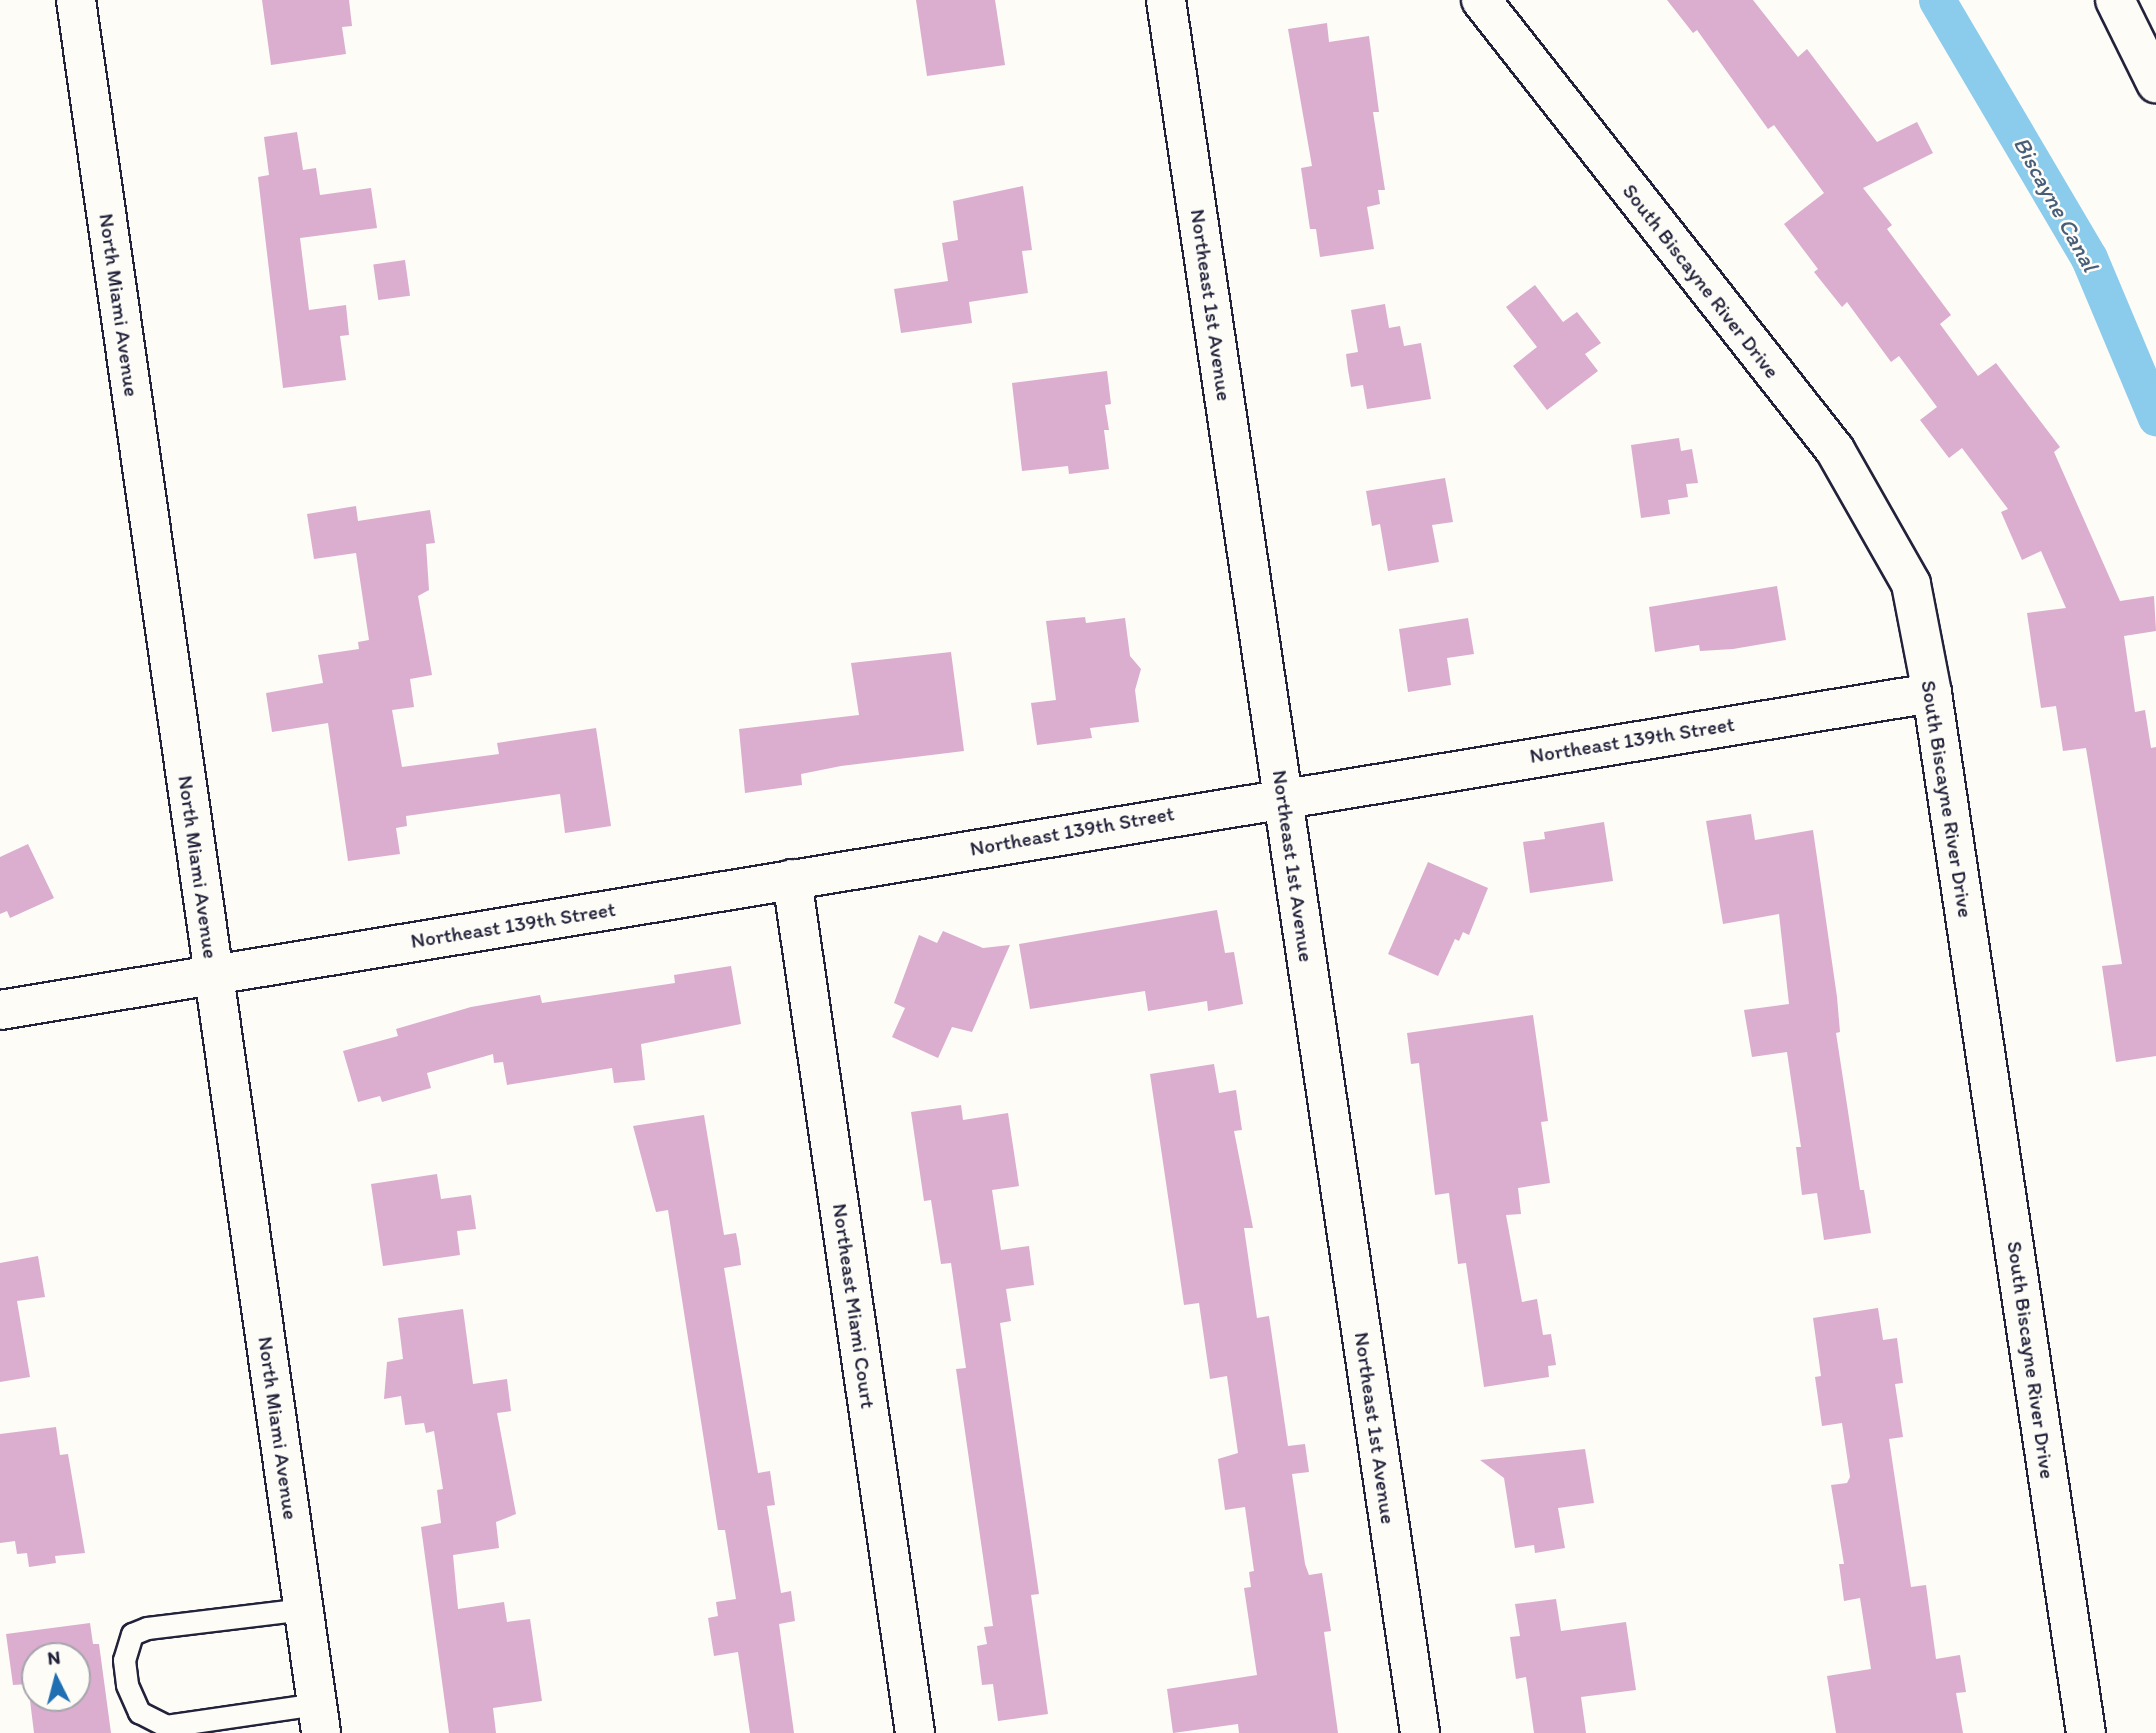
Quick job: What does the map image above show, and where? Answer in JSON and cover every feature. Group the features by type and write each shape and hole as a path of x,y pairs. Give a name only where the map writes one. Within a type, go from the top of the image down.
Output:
{"street":[{"name":"North Miami Avenue","path":"76,0 319,1718"},
{"name":"Northeast 1st Avenue","path":"1166,0 1420,1733"},
{"name":"South Biscayne River Drive","path":"1481,0 1835,450 1911,584 1932,693 2086,1733"},
{"path":"2115,0 2156,83"},
{"name":"Northeast 139th Street","path":"0,1010 1283,796 1932,693"},
{"name":"Northeast Miami Court","path":"792,879 915,1733"}],"lane":[{"path":"304,1609 147,1628 132,1634 125,1652 127,1685 139,1712 166,1726 319,1718"}],"building":[{"path":"262,0 349,0 352,26 342,27 346,54 271,65"},
{"path":"916,0 995,0 1005,65 927,76"},
{"path":"1667,0 1753,0 1798,57 1807,49 1877,142 1917,122 1933,153 1863,188 1892,225 1887,229 1951,315 1940,324 1978,376 1996,363 2060,447 2054,452 2120,601 2154,596 2156,631 2124,636 2135,712 2145,710 2151,748 2156,747 2156,1056 2116,1062 2102,966 2122,964 2086,748 2063,751 2056,706 2041,708 2027,613 2066,608 2041,551 2022,560 2001,512 2008,509 1962,448 1949,458 1920,420 1937,407 1899,356 1891,362 1847,302 1842,307 1814,272 1818,269 1784,224 1824,193 1774,125 1768,129 1697,30 1693,33"},
{"path":"1327,23 1329,42 1369,36 1379,112 1373,112 1385,190 1378,190 1380,204 1367,207 1374,249 1320,257 1316,229 1310,229 1301,168 1312,166 1288,29"},
{"path":"297,132 303,170 316,168 320,195 371,188 377,228 300,238 309,310 346,305 349,335 340,336 346,380 283,388 258,177 269,175 264,137"},
{"path":"1023,186 1032,250 1022,251 1028,293 969,302 972,323 901,333 894,289 948,281 942,243 958,240 953,201"},
{"path":"405,260 410,296 378,300 373,264"},
{"path":"1535,285 1563,322 1577,312 1601,343 1585,354 1598,371 1547,410 1513,366 1537,347 1506,307"},
{"path":"1385,304 1389,328 1400,326 1404,346 1421,343 1431,399 1367,409 1363,385 1351,387 1348,370 1346,354 1358,352 1351,310"},
{"path":"1107,371 1111,404 1105,405 1109,430 1104,430 1109,469 1069,474 1068,466 1022,471 1012,383"},
{"path":"1679,438 1681,451 1692,449 1698,483 1686,484 1688,497 1668,500 1670,514 1641,518 1631,445"},
{"path":"1445,478 1453,522 1432,525 1439,562 1388,571 1380,524 1372,526 1366,491"},
{"path":"356,506 358,521 430,510 435,543 426,544 429,590 418,596 432,675 410,679 414,707 392,710 402,767 499,754 497,743 596,728 611,826 565,833 560,794 406,816 407,826 396,828 400,854 348,861 328,723 272,732 266,693 323,683 318,655 359,649 358,642 369,640 356,553 314,559 307,514"},
{"path":"1777,586 1786,640 1733,649 1700,651 1699,645 1655,652 1649,607"},
{"path":"1085,617 1086,623 1125,618 1130,656 1141,669 1135,690 1139,722 1090,728 1092,738 1037,745 1031,703 1056,700 1046,621"},
{"path":"1468,618 1474,654 1447,658 1451,685 1408,692 1399,629"},
{"path":"951,652 964,751 841,766 801,774 802,785 745,793 739,729 859,715 851,663"},
{"path":"1751,814 1755,840 1813,830 1837,997 1840,1032 1836,1033 1860,1190 1864,1190 1871,1233 1824,1240 1817,1193 1802,1195 1796,1147 1801,1147 1787,1052 1752,1057 1744,1010 1789,1004 1779,914 1723,924 1706,821"},
{"path":"1604,822 1613,881 1530,893 1523,842 1545,839 1544,832"},
{"path":"28,844 54,898 10,918 7,911 0,914 0,857"},
{"path":"1428,862 1488,888 1469,935 1463,932 1459,941 1455,939 1438,976 1388,954"},
{"path":"1217,910 1225,953 1234,952 1243,1004 1208,1011 1207,1001 1148,1011 1145,991 1030,1009 1019,944"},
{"path":"943,931 983,948 1010,945 972,1032 952,1027 938,1058 892,1037 905,1008 894,1003 919,935 937,943"},
{"path":"731,966 741,1024 641,1044 645,1080 614,1083 612,1068 507,1085 503,1062 494,1063 493,1054 427,1073 431,1088 382,1102 380,1096 358,1102 343,1051 398,1036 396,1029 471,1007 540,995 542,1003 675,983 674,975"},
{"path":"1533,1015 1548,1121 1541,1122 1550,1183 1518,1188 1521,1214 1506,1215 1522,1302 1537,1299 1543,1335 1551,1334 1556,1365 1548,1366 1549,1377 1484,1387 1466,1263 1458,1264 1449,1193 1435,1195 1419,1063 1411,1064 1407,1033"},
{"path":"1214,1064 1219,1093 1236,1090 1242,1130 1234,1131 1253,1228 1244,1228 1257,1318 1269,1316 1288,1446 1305,1444 1309,1472 1292,1474 1305,1564 1309,1575 1322,1573 1331,1631 1324,1632 1338,1733 1239,1733 1238,1724 1173,1733 1167,1689 1257,1675 1244,1588 1251,1587 1249,1572 1254,1571 1245,1507 1225,1510 1218,1459 1238,1453 1227,1376 1210,1379 1199,1303 1184,1305 1150,1074"},
{"path":"961,1105 963,1120 1008,1113 1019,1186 992,1190 1001,1250 1029,1246 1034,1285 1006,1289 1011,1321 1000,1323 1039,1594 1031,1595 1048,1714 998,1721 993,1684 982,1685 977,1646 987,1644 984,1627 993,1626 956,1369 966,1368 951,1263 941,1264 931,1200 924,1201 911,1112"},
{"path":"704,1115 724,1235 736,1233 739,1249 741,1265 724,1268 758,1473 770,1471 775,1505 767,1506 781,1593 791,1591 795,1621 779,1624 794,1733 750,1733 738,1652 714,1656 708,1618 718,1616 716,1602 736,1599 725,1530 718,1530 668,1210 656,1212 633,1126"},
{"path":"437,1174 441,1199 471,1195 476,1229 457,1231 460,1255 383,1266 371,1184"},
{"path":"38,1256 45,1297 17,1301 30,1377 0,1382 0,1263"},
{"path":"1878,1308 1883,1340 1897,1338 1903,1383 1895,1384 1903,1437 1889,1439 1911,1587 1926,1585 1936,1659 1960,1655 1966,1692 1956,1693 1963,1733 1836,1733 1827,1676 1871,1669 1860,1598 1844,1601 1839,1564 1844,1564 1831,1485 1847,1483 1850,1477 1842,1423 1822,1426 1815,1377 1821,1376 1813,1318"},
{"path":"463,1309 473,1384 507,1379 511,1411 497,1413 516,1514 496,1522 499,1548 453,1555 458,1609 504,1602 507,1622 530,1619 542,1701 493,1708 496,1733 449,1733 421,1527 441,1523 437,1490 443,1489 434,1431 426,1433 424,1423 405,1425 401,1396 384,1399 387,1362 403,1359 398,1318"},
{"path":"56,1427 60,1455 68,1454 85,1553 55,1556 56,1563 29,1567 27,1553 17,1554 15,1541 0,1543 0,1434"},
{"path":"1585,1449 1594,1503 1558,1508 1565,1548 1535,1553 1534,1545 1515,1548 1504,1478 1480,1460"},
{"path":"1556,1599 1561,1631 1626,1622 1636,1690 1581,1697 1586,1733 1534,1733 1526,1677 1516,1679 1510,1637 1520,1636 1515,1604"},
{"path":"90,1623 93,1644 99,1644 111,1733 34,1733 31,1712 91,1712 91,1642 21,1642 21,1684 13,1685 6,1634"}],"waterway":[{"name":"Biscayne Canal","path":"1937,0 2089,258 2156,417"}]}
